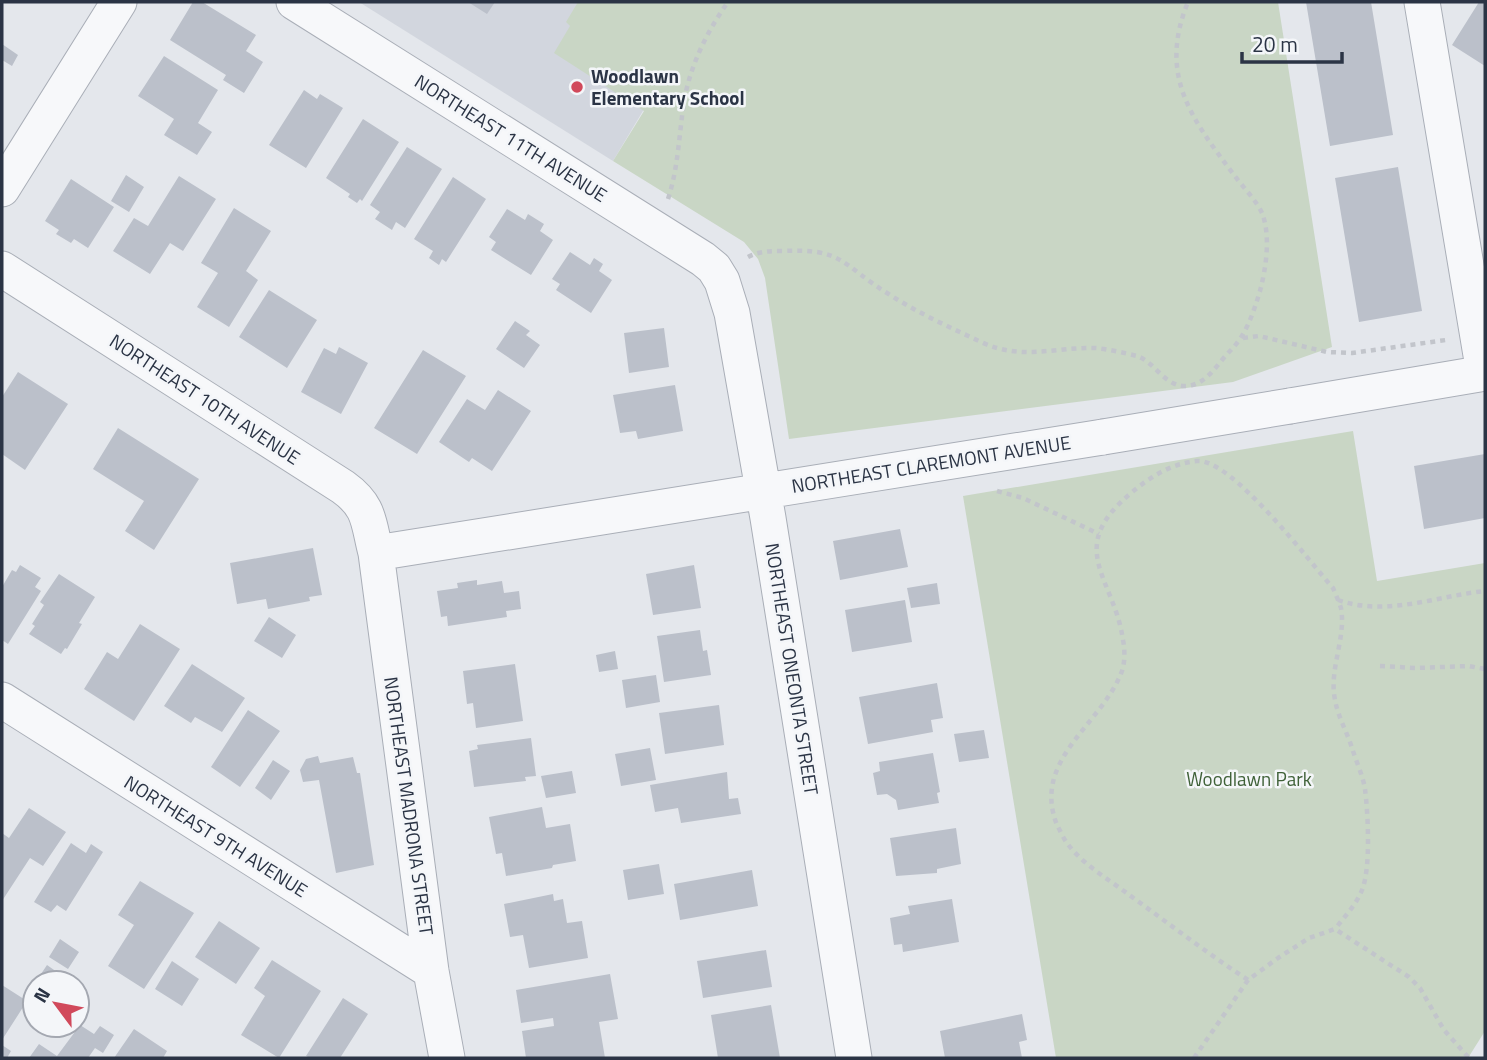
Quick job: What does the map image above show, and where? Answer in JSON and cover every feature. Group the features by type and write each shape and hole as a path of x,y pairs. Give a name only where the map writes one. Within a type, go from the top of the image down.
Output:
{"street":[{"path":"2,189 118,2"},
{"name":"NORTHEAST 11TH AVENUE","path":"294,2 653,226 703,259 722,281"},
{"path":"1422,2 1484,373"},
{"name":"NORTHEAST 10TH AVENUE","path":"2,269 358,498 365,510 376,553"},
{"name":"NORTHEAST ONEONTA STREET","path":"722,281 732,313 763,490 854,1058"},
{"name":"NORTHEAST CLAREMONT AVENUE","path":"376,553 956,461 1484,373"},
{"name":"NORTHEAST MADRONA STREET","path":"376,553 431,971 447,1058"},
{"name":"NORTHEAST 9TH AVENUE","path":"2,700 431,971"}],"path":[{"path":"653,226 669,197 686,93 699,50 728,2"},
{"path":"722,281 746,258 757,252 808,249 824,252 840,258 901,302 996,348 1035,354 1096,348 1139,357 1172,383 1182,386 1193,385 1205,379 1243,338 1266,271 1265,226 1262,212 1198,127 1188,109 1177,65 1176,44 1181,18 1188,2"},
{"path":"1243,338 1259,336 1327,352 1352,354 1478,336"},
{"path":"1194,1058 1248,980 1309,938 1335,929 1353,906 1363,887 1368,859 1365,787 1338,715 1334,692 1334,666 1341,626 1341,608 1333,588 1242,485 1221,468 1199,460 1160,472 1145,481 1127,496 1099,534 1096,558 1122,629 1125,650 1122,670 1113,688 1064,756 1055,775 1052,805 1057,825 1067,844 1089,865 1248,980"},
{"path":"956,461 983,485 1023,498 1099,534"},
{"path":"1338,600 1407,606 1485,591"},
{"path":"1380,666 1469,666 1485,669"},
{"path":"1335,929 1409,977 1420,988 1444,1030 1469,1058"}],"shaded area":[{"name":"Woodlawn Elementary School","path":"359,2 708,2 613,161"}],"green space":[{"path":"578,2 1278,2 1332,347 1233,382 789,439 765,278 758,259 744,242 613,161 644,111 554,53 570,26 566,22"},
{"name":"Woodlawn Park","path":"1353,431 1377,581 1485,563 1485,1031 1468,1058 1056,1058 963,496"}],"building":[{"path":"193,2 202,2 256,35 246,51 263,62 244,93 223,80 226,75 170,40"},
{"path":"468,2 495,2 487,14"},
{"path":"1306,2 1371,2 1393,135 1330,146"},
{"path":"1479,2 1485,2 1485,66 1452,45"},
{"path":"2,44 18,55 12,66 2,60"},
{"path":"164,56 218,90 198,123 212,132 197,155 164,135 174,119 138,96"},
{"path":"304,90 317,99 320,94 343,108 306,168 269,145"},
{"path":"363,119 399,142 362,201 360,199 357,203 348,197 350,194 326,178"},
{"path":"407,147 442,169 405,228 396,222 392,230 375,219 380,212 370,205"},
{"path":"1398,167 1422,311 1359,322 1335,178"},
{"path":"126,175 144,187 129,212 111,201"},
{"path":"179,176 216,199 183,251 170,243 150,274 113,251 134,218 148,226"},
{"path":"453,177 486,199 446,262 442,259 439,265 429,258 433,251 414,239"},
{"path":"71,179 114,207 88,248 74,239 71,243 56,234 59,230 45,221"},
{"path":"234,208 271,231 246,271 258,280 229,327 197,307 218,273 201,263"},
{"path":"507,209 525,220 528,214 544,224 540,231 553,240 531,275 491,250 496,242 489,237"},
{"path":"570,252 590,265 594,258 603,264 599,271 612,280 591,313 556,290 560,284 552,279"},
{"path":"269,290 317,320 287,368 239,337"},
{"path":"515,321 530,331 526,335 540,345 524,368 496,349"},
{"path":"664,328 669,367 629,373 624,333"},
{"path":"339,347 368,363 341,414 301,392 324,348 336,354"},
{"path":"423,350 466,376 417,454 374,428"},
{"path":"18,372 68,404 25,470 2,454 2,397"},
{"path":"675,385 683,431 638,439 636,431 620,433 613,395"},
{"path":"498,390 531,411 492,471 472,458 469,462 439,442 467,399 485,410"},
{"path":"118,428 199,479 154,550 125,531 144,501 93,469"},
{"path":"1485,454 1485,518 1424,529 1414,466"},
{"path":"900,529 908,567 840,580 833,541"},
{"path":"313,548 322,595 309,597 310,601 268,609 266,599 237,604 230,563"},
{"path":"20,565 41,578 35,587 41,591 8,644 2,640 2,587 12,570 16,572"},
{"path":"694,565 701,608 653,615 646,574"},
{"path":"59,574 95,597 79,623 82,624 61,654 29,634 44,605 40,602"},
{"path":"477,580 477,585 502,581 504,593 519,591 521,609 506,611 507,617 448,626 447,616 441,617 437,591 458,588 457,583"},
{"path":"937,583 940,604 911,608 907,588"},
{"path":"905,600 912,642 852,652 845,610"},
{"path":"269,617 296,635 282,658 254,641"},
{"path":"140,624 180,649 134,721 84,689 107,652 118,659"},
{"path":"700,630 711,675 664,682 657,636"},
{"path":"615,651 618,669 599,672 596,655"},
{"path":"192,664 245,698 222,732 195,717 191,723 164,706"},
{"path":"515,664 523,721 476,728 473,703 467,704 463,671"},
{"path":"656,675 660,702 626,708 622,680"},
{"path":"937,683 943,718 931,720 933,732 868,744 859,697"},
{"path":"719,705 724,745 665,754 659,713"},
{"path":"248,710 280,731 240,787 211,767"},
{"path":"984,730 989,758 959,762 954,734"},
{"path":"531,738 536,776 525,777 526,781 474,787 469,751 478,749 477,745"},
{"path":"650,748 656,780 621,786 615,754"},
{"path":"933,753 940,792 937,793 939,803 898,810 896,800 887,794 877,795 873,773 880,771 879,762"},
{"path":"318,756 320,763 353,757 357,773 360,773 374,865 336,873 319,780 303,782 300,770 306,759"},
{"path":"273,760 290,771 271,800 255,788"},
{"path":"572,771 576,793 546,798 541,776"},
{"path":"727,772 729,799 738,798 741,814 681,823 678,808 655,812 650,785"},
{"path":"542,807 546,828 570,824 576,861 506,876 502,853 496,854 489,817"},
{"path":"29,808 66,832 43,866 30,858 2,901 2,833 9,838"},
{"path":"956,828 961,864 937,869 937,873 896,876 890,838"},
{"path":"71,843 86,853 91,844 103,852 66,911 57,905 51,912 34,902"},
{"path":"659,864 664,894 628,900 623,870"},
{"path":"752,870 758,906 680,920 674,884"},
{"path":"140,881 194,913 144,989 108,966 134,925 118,915"},
{"path":"553,894 554,901 563,899 567,923 582,921 588,958 529,968 523,935 510,937 504,904"},
{"path":"952,899 959,942 903,952 902,944 894,945 890,918 910,914 908,906"},
{"path":"219,921 260,948 236,984 195,957"},
{"path":"60,939 79,952 68,969 49,957"},
{"path":"766,950 772,987 703,998 697,961"},
{"path":"272,960 321,991 279,1058 241,1035 265,996 254,988"},
{"path":"172,961 199,979 182,1006 155,989"},
{"path":"610,974 618,1019 599,1022 605,1058 526,1058 522,1031 554,1026 553,1018 521,1023 516,990"},
{"path":"2,985 21,997 21,1010 2,1040"},
{"path":"343,998 368,1014 340,1058 306,1056"},
{"path":"771,1005 780,1058 718,1058 711,1015"},
{"path":"1022,1014 1027,1040 1019,1042 1022,1058 945,1058 940,1031"},
{"path":"100,1026 114,1035 103,1053 95,1048 88,1058 29,1058 39,1044 57,1056 70,1039 91,1039 91,1032 94,1034"},
{"path":"134,1029 167,1051 163,1058 114,1058"},
{"path":"2,1045 11,1051 7,1058 2,1058"}],"place":[{"name":"Woodlawn Elementary School","path":"577,87"}]}
